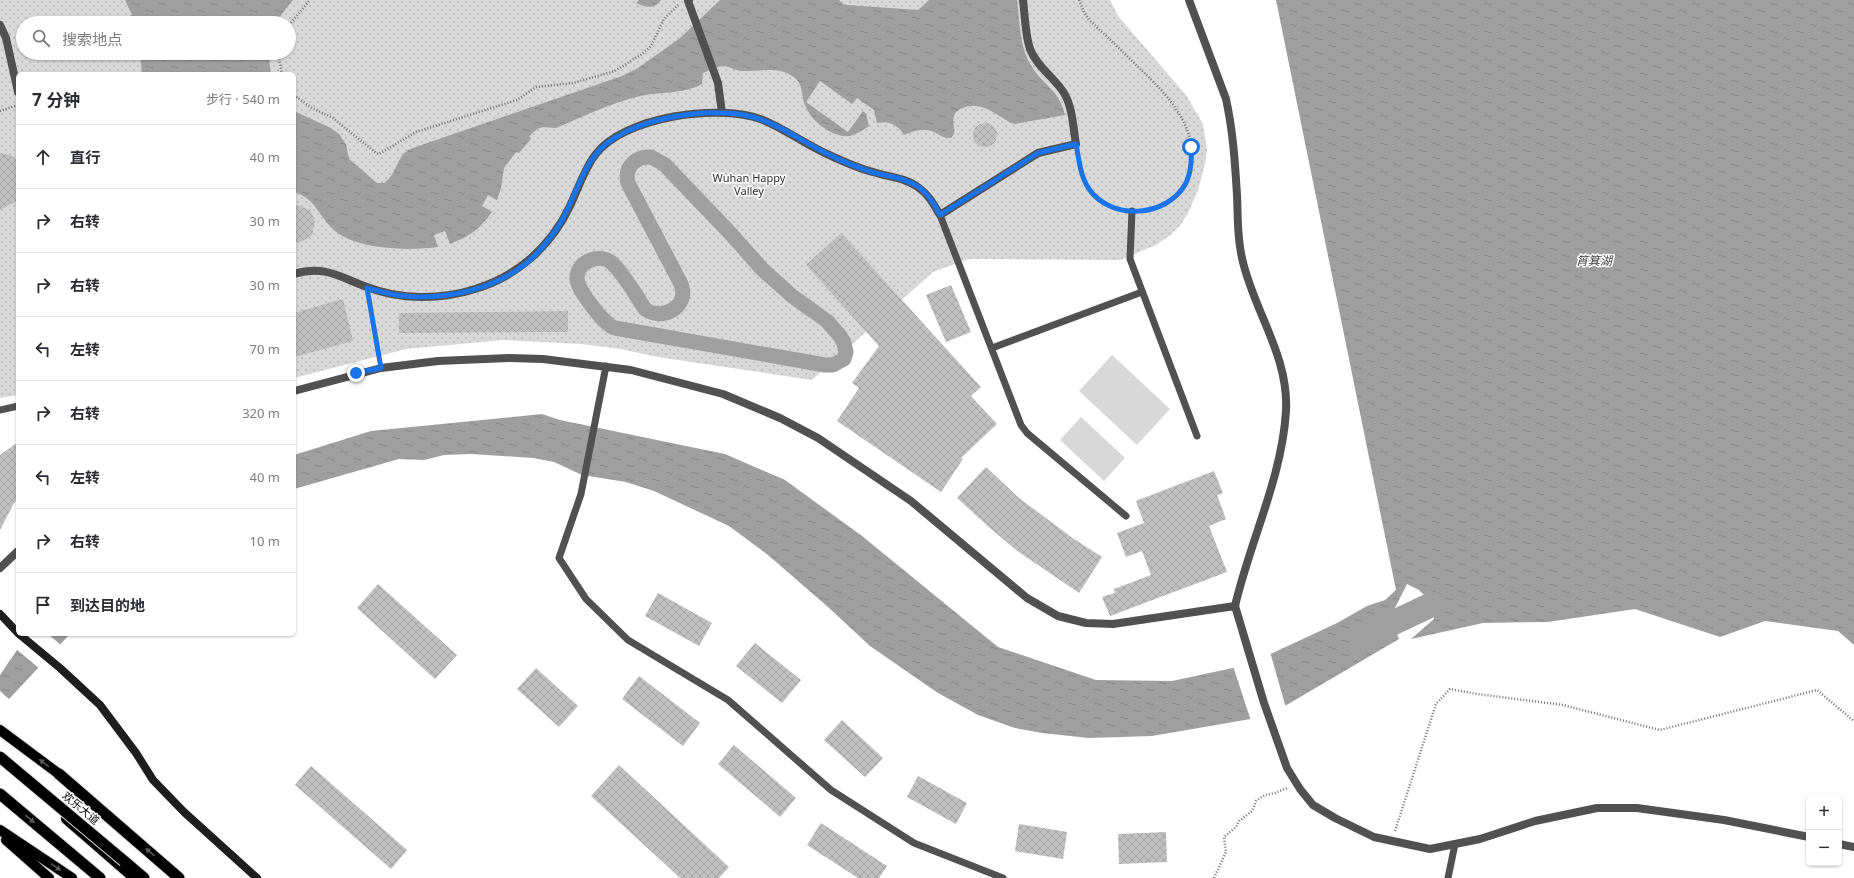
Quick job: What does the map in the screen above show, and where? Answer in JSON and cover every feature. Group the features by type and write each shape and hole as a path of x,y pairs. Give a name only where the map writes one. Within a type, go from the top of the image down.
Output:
{"highway":[{"name":"欢乐大道","path":"0,757 144,878"},
{"path":"58,774 179,878"},
{"path":"0,794 100,878"}],"main road":[{"path":"0,614 16,632"},
{"path":"21,636 60,668 100,705 154,780 184,812 257,878"},
{"path":"0,730 58,774"},
{"name":"欢乐大道","path":"0,757 57,812 134,878"},
{"path":"0,830 72,878"},
{"path":"0,835 49,878"}],"street":[{"path":"296,274 311,270 330,272 367,288 404,296 452,295 474,290 505,277 525,264 558,227 570,208 595,155 608,142 630,130 663,118 722,113 742,114 762,120 842,161 872,172 912,183 926,194 940,215 1038,153 1076,144 1070,111 1065,94 1040,66 1030,50 1023,0"},
{"path":"1189,0 1226,99 1233,134 1238,232 1242,258 1254,297 1277,350 1285,391 1286,409 1279,453 1271,486 1242,578 1235,606 1277,741 1287,768 1296,783 1313,804 1336,818 1374,837 1430,849 1480,838 1535,821 1597,808 1637,808 1724,820 1806,836"},
{"path":"689,1 715,76 720,93 722,113"},
{"path":"0,25 6,38 16,83"},
{"path":"296,390 381,368 438,361 509,358 543,359 631,370 723,394 780,418 818,438 912,501 1027,598 1058,616 1086,623 1112,624 1235,606"},
{"path":"0,568 16,553"},
{"path":"1842,845 1854,847"}],"lane":[{"path":"1132,211 1130,259 1198,436"},
{"path":"940,215 1021,426 1126,516"},
{"path":"992,348 1142,292"},
{"path":"606,366 581,494 559,558 586,598 628,640 728,700 831,790 914,843 1003,878"},
{"path":"0,410 16,406"},
{"path":"1448,878 1455,844"}],"path":[{"path":"296,17 310,0"},
{"path":"1076,144 1083,177 1094,195 1111,206 1132,211 1144,211 1161,206 1172,199 1182,189 1191,167 1192,155 1190,140 1182,118 1170,100 1162,90 1090,20 1084,12 1079,0"},
{"path":"296,96 312,108 333,118 379,154 416,132 517,100 536,87 573,83 615,71 642,54 651,46 669,12 680,4 689,1"},
{"path":"279,60 282,72"},
{"path":"0,111 16,106"},
{"path":"367,288 381,368"},
{"path":"1392,841 1436,704 1450,689 1563,705 1660,730 1817,690 1854,721"},
{"path":"1214,878 1226,852 1224,837 1252,811 1256,801 1296,783"}],"green space":[{"name":"Wuhan Happy Valley","path":"0,0 1110,0 1118,16 1186,95 1203,124 1207,150 1198,190 1188,213 1180,226 1156,245 1120,260 968,259 933,272 812,380 658,357 621,349 581,344 503,340 406,349 296,377 296,72 16,72 16,395 0,398"},
{"path":"1112,355 1170,409 1137,445 1079,391"},
{"path":"1081,417 1125,458 1104,481 1060,440"}],"water":[{"path":"125,0 293,0 280,16 130,16 132,15"},
{"path":"639,0 661,0 656,5 650,7 636,3"},
{"path":"720,0 839,0 843,4 848,5 918,10 929,0 1017,0 1022,43 1028,59 1036,73 1059,100 1065,115 1015,124 982,107 969,106 960,109 955,113 953,120 954,134 951,138 944,137 927,130 916,131 904,135 899,128 893,124 885,122 877,123 874,110 857,98 852,104 820,81 806,102 848,132 863,111 866,114 869,126 853,135 843,136 829,131 812,117 805,105 799,82 790,75 784,72 770,70 741,71 721,66 703,73 702,84 686,90 636,97 606,107 556,128 544,127 535,130 529,137 531,139 519,153 516,152 504,168 501,188 497,200 488,195 482,206 492,212 488,218 474,231 450,244 445,231 434,235 438,247 398,249 368,245 354,241 342,236 333,229 307,198 296,193 296,112 331,128 339,134 346,144 349,159 377,183 384,183 392,175 405,152 410,149 622,76 638,68 680,38"},
{"name":"筲箕湖","path":"1276,0 1854,0 1854,645 1838,631 1765,621 1720,637 1635,609 1548,622 1483,623 1411,639 1434,619 1433,604 1419,590 1407,584 1394,610 1389,615 1399,639 1268,716 1152,736 1089,738 1042,733 1015,728 978,715 938,693 870,646 768,555 729,526 654,491 626,482 582,475 554,462 534,458 471,454 444,455 424,460 399,459 296,488 296,454 371,431 542,414 560,420 725,454 785,480 862,536 998,647 1096,680 1172,681 1247,665 1337,623 1367,606 1385,600 1396,590"},
{"path":"141,60 269,60 271,72 142,72"},
{"path":"27,636 68,636 9,699 0,691 0,675"}],"pier":[{"path":"25,636 50,636 62,646 40,669 16,649"},
{"path":"1270,652 1286,708 1269,718 1251,721 1233,666 1246,663"}],"building":[{"path":"985,123 994,126 997,135 994,144 985,147 976,144 973,135 976,126"},
{"path":"0,153 10,155 16,160 16,201 0,210"},
{"path":"296,205 310,210 315,222 312,235 301,242 296,243"},
{"path":"841,233 981,387 971,396 997,424 961,458 963,459 941,492 837,421 859,388 852,383 879,346 806,265"},
{"path":"951,285 971,332 946,342 926,295"},
{"path":"343,299 353,341 296,356 296,312"},
{"path":"568,311 568,332 399,333 399,313"},
{"path":"16,443 16,502 0,530 0,455"},
{"path":"986,467 1019,498 1074,539 1102,557 1079,593 1016,550 957,498"},
{"path":"1214,471 1223,493 1217,495 1226,519 1209,526 1227,572 1110,616 1102,597 1115,593 1114,589 1151,575 1142,551 1126,557 1117,533 1144,523 1136,501"},
{"path":"378,584 457,655 435,679 357,608"},
{"path":"658,593 712,623 699,646 645,616"},
{"path":"755,643 801,680 782,703 736,666"},
{"path":"536,668 578,706 559,727 517,689"},
{"path":"639,676 700,723 683,746 622,699"},
{"path":"842,720 883,758 865,777 824,740"},
{"path":"734,745 796,798 780,817 718,764"},
{"path":"619,765 729,867 719,878 680,878 591,796"},
{"path":"311,766 407,850 391,869 295,785"},
{"path":"918,776 967,803 956,824 907,797"},
{"path":"821,823 887,866 879,878 858,878 807,845"},
{"path":"1019,824 1067,832 1063,859 1015,851"},
{"path":"1166,832 1167,862 1119,864 1118,834"}],"waterway":[{"path":"651,157 664,164 731,234 762,269 792,296 827,321 844,343 846,352 844,359 833,365 825,365 615,328 610,326 605,321 586,298 578,284 578,273 581,267 590,260 608,260 613,264 626,280 645,309 652,313 667,313 673,310 682,299 683,292 681,284 628,183 628,172 632,164 641,158 651,157"},
{"path":"1361,638 1433,604"}],"route":[{"path":"356,373 381,368 367,288 396,295 413,297 452,295 474,290 514,272 535,255 558,227 570,208 595,155 608,142 617,137 630,130 663,118 722,113 735,113 752,116 776,126 824,153 842,161 872,172 912,183 923,190 940,215 1038,153 1076,144 1083,177 1086,185 1094,195 1114,208 1132,211 1151,210 1167,203 1182,189 1190,173 1192,155 1191,147"}]}
